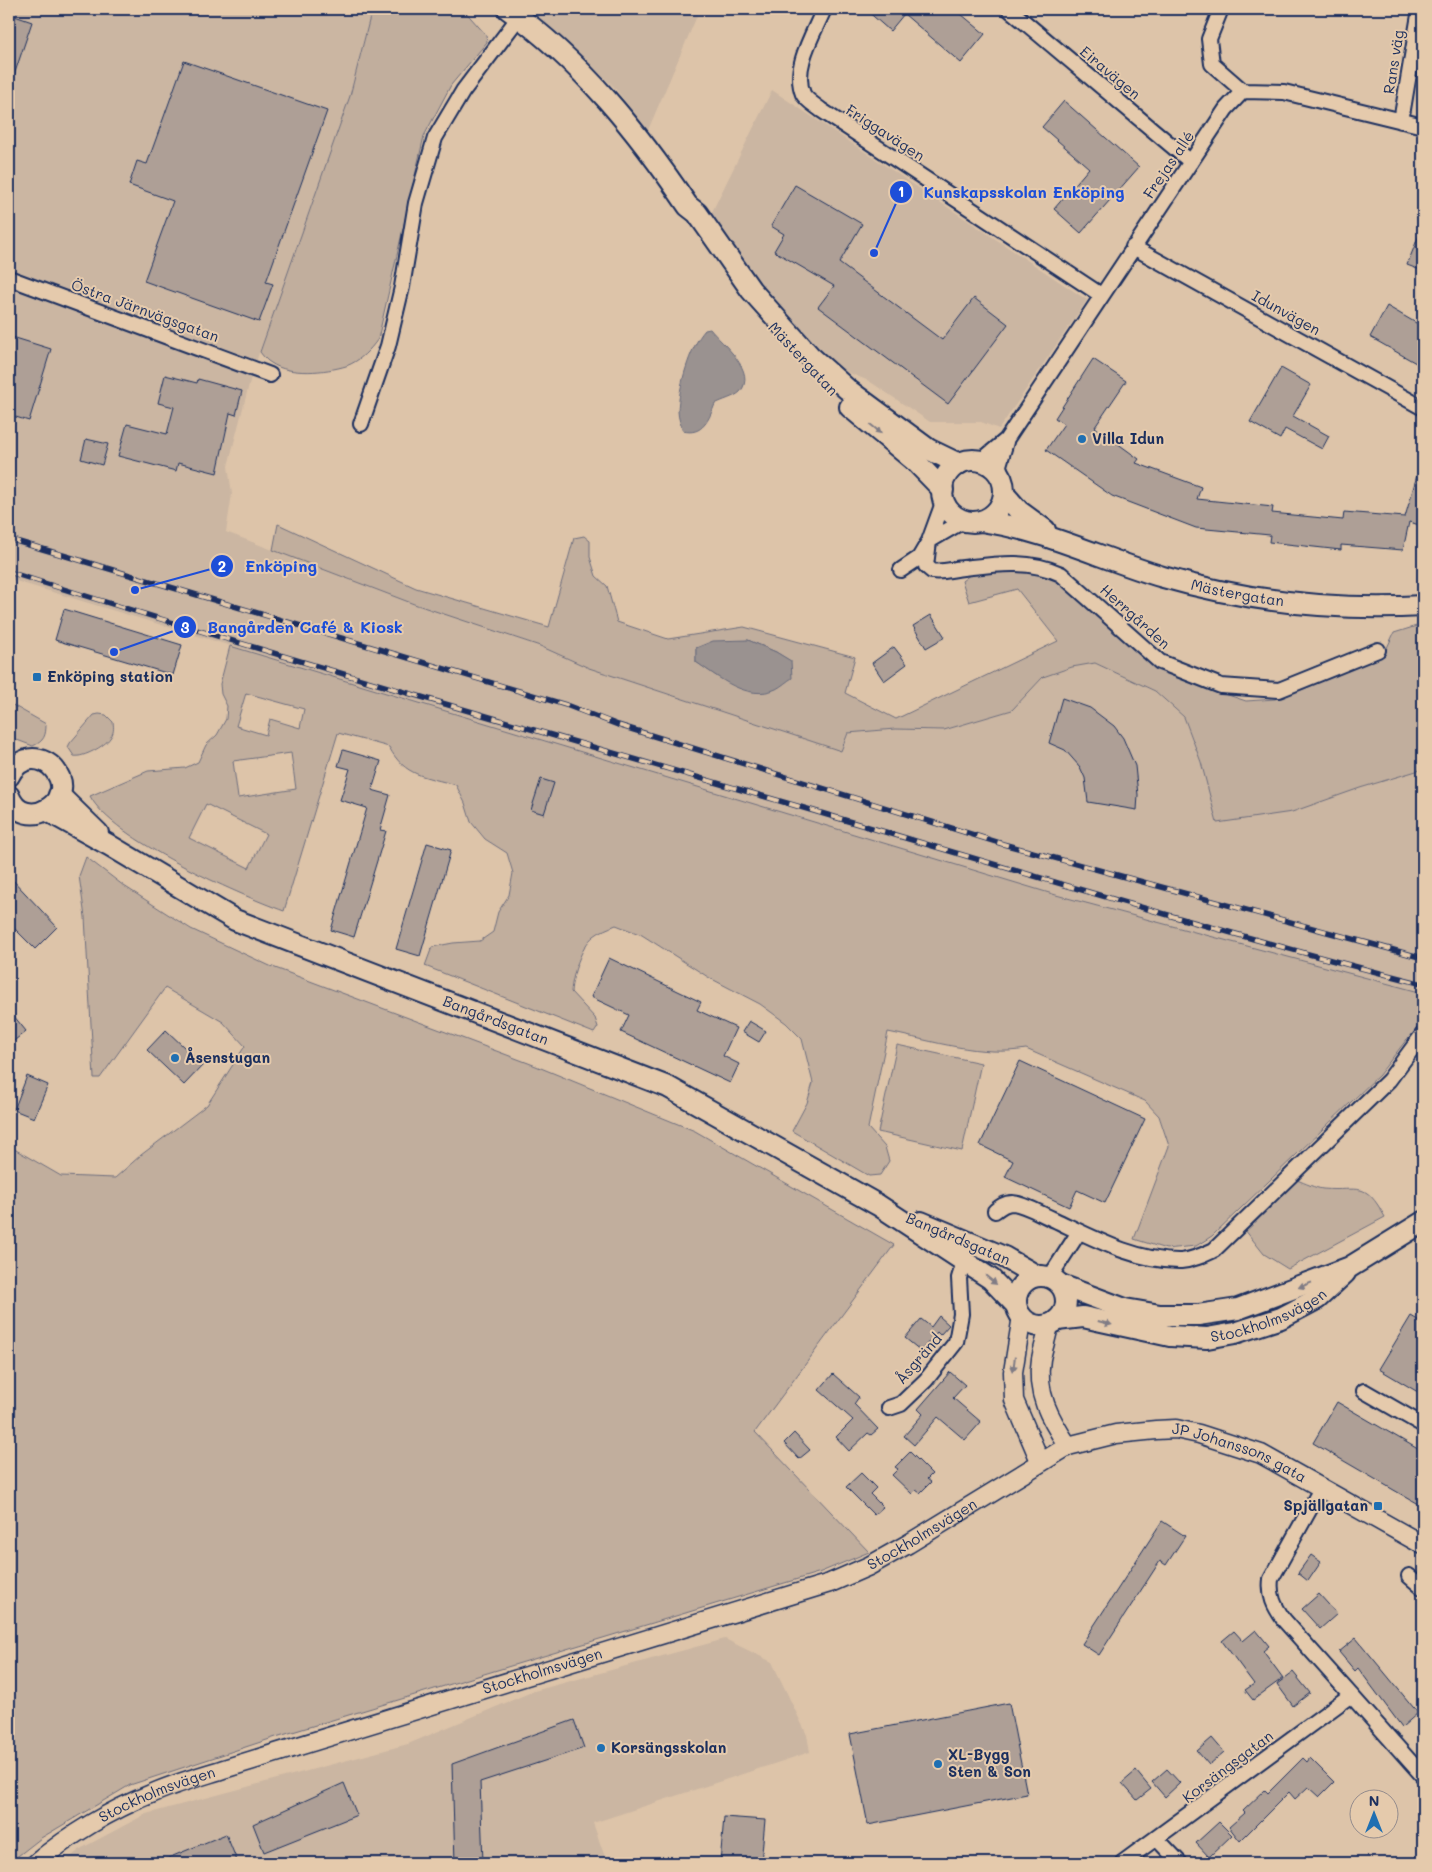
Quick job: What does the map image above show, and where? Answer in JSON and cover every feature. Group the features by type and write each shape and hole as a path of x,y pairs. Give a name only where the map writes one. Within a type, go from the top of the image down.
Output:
{"main road":[{"name":"Mästergatan","path":"514,13 561,52 602,94 640,138 688,206 697,213 751,290 810,356 846,389 928,449 959,464"},
{"name":"Mästergatan","path":"688,206 691,218 743,292 802,362 838,397 916,462 943,495 952,513 973,520 1012,525 1164,577 1240,595 1358,607 1423,606"},
{"path":"943,495 947,475 959,464 971,460 981,461"},
{"name":"Mästergatan","path":"981,461 990,465 1019,511 1059,540"},
{"path":"973,520 991,516 999,509 1003,487"},
{"path":"9,776 15,766 16,759 33,759 50,765 58,774 61,783 60,795 55,803 46,810 37,814 13,808"},
{"name":"Bangårdsgatan","path":"60,795 110,845"},
{"name":"Bangårdsgatan","path":"46,810 110,845 235,920 668,1087 878,1204 991,1279 1019,1310"},
{"name":"Bangårdsgatan","path":"878,1204 1004,1257 1049,1279"},
{"name":"Stockholmsvägen","path":"1049,1279 1125,1309 1160,1315 1198,1315 1238,1309 1350,1267 1423,1222"},
{"name":"Stockholmsvägen","path":"1053,1323 1083,1317 1170,1336 1206,1338 1235,1333 1281,1318 1317,1299 1350,1267"},
{"path":"1049,1279 1066,1297 1065,1310 1053,1323 1032,1324 1019,1310 1018,1292 1025,1281 1049,1279"}],"street":[{"name":"Friggavägen","path":"824,9 806,50 800,73 804,95 820,110 1101,295"},
{"name":"Eiravägen","path":"1009,9 1191,162"},
{"path":"1221,9 1209,39 1212,64 1243,91 1284,92 1423,126"},
{"name":"Rans väg","path":"1401,121 1420,9"},
{"path":"361,424 388,346 402,288 416,203 435,138 514,13"},
{"name":"Frejas allé","path":"981,461 1006,440 1226,109 1243,91"},
{"name":"Idunvägen","path":"1133,247 1423,408"},
{"name":"Östra Järnvägsgatan","path":"9,278 270,375"},
{"name":"Frejas allé","path":"1003,487 999,465 1006,440"},
{"path":"901,570 919,558 929,541 943,495"},
{"path":"929,541 973,520"},
{"name":"Herrgården","path":"929,541 926,566 932,571 998,564 1030,564 1046,567 1061,574 1160,662 1222,686 1279,690 1378,650"},
{"path":"995,1211 1003,1205 1020,1205 1079,1232 1136,1253 1166,1260 1183,1261 1198,1258 1214,1250 1389,1080 1423,1034"},
{"path":"1049,1279 1079,1232"},
{"name":"Åsgränd","path":"889,1408 901,1404 926,1380 956,1342 961,1314 959,1278 964,1262"},
{"path":"1019,1310 1013,1372 1014,1400 1040,1461"},
{"path":"1053,1323 1040,1362 1040,1387 1047,1410 1068,1446"},
{"path":"1364,1391 1423,1425"},
{"name":"JP Johanssons gata","path":"1068,1446 1116,1434 1176,1430 1199,1434 1261,1454 1423,1545"},
{"name":"Stockholmsvägen","path":"36,1863 50,1851 99,1820 150,1794 227,1768 830,1583 869,1566 1040,1461 1068,1446"},
{"path":"1322,1487 1271,1579 1270,1592 1274,1606 1284,1620 1423,1776"},
{"path":"1410,1576 1423,1588"},
{"name":"Korsängsgatan","path":"1122,1863 1351,1695"},
{"path":"1157,1839 1180,1863"}],"shaded area":[{"path":"9,9 372,9 350,96 252,373 228,466 232,494 226,532 414,604 540,646 589,668 841,751 848,733 895,729 944,730 1012,710 1043,677 1072,667 1095,663 1155,691 1184,717 1201,762 1360,788 1423,769 1423,993 1056,895 9,579"},
{"path":"372,9 463,9 486,35 487,42 451,85 424,136 378,339 364,355 346,366 308,372 288,370 270,362 260,352 350,96"},
{"path":"530,9 700,9 648,130 613,86"},
{"path":"772,90 1087,300 999,429 981,422 930,422 869,381 827,364 756,287 709,218"},
{"path":"710,329 730,350 742,367 745,375 744,384 738,394 715,404 708,420 700,429 690,432 683,431 678,411 680,391 686,368 699,338 705,330"},
{"path":"278,524 416,588 549,627 574,538 584,536 590,541 590,557 596,576 607,586 617,622 668,639 744,627 855,657 845,693 896,719 1058,641 1017,589 969,602 962,581 971,574 1030,570 1057,580 1158,667 1246,701 1275,699 1349,670 1386,650 1394,633 1423,624 1423,769 1360,788 1292,812 1217,823 1201,762 1184,717 1155,691 1095,663 1072,667 1043,677 1012,710 944,730 895,729 848,733 841,751 589,668 540,646 414,604 273,550","holes":["748,640 776,652 790,661 718,677 696,662 696,648"]},
{"path":"748,640 776,652 791,661 792,678 776,689 755,692 744,690 724,681 696,662 696,648 713,641"},
{"path":"230,646 1056,895 1423,993 1423,1035 1407,1039 1379,1075 1212,1236 1196,1246 1166,1249 1134,1239 1169,1146 1159,1116 1145,1101 1026,1049 1009,1051 974,1050 888,1032 868,1128 885,1147 889,1161 880,1175 869,1176 792,1131 807,1103 813,1083 802,1039 786,1023 760,1004 708,977 642,935 616,925 594,936 581,954 575,970 571,992 595,1018 598,1027 594,1033 425,966 432,947 480,941 493,932 498,912 509,895 513,873 507,853 485,839 471,822 465,803 456,785 425,777 409,770 395,757 389,747 338,733 284,911 237,892 178,863 123,830 103,813 90,796 148,771 185,768 198,762 206,745 217,735 226,719 227,706 221,694 220,684","holes":["246,693 304,709 300,728 270,719 266,735 236,726","291,753 296,789 238,798 233,761","206,804 266,834 249,868 189,838"]},
{"path":"9,703 46,724 45,735 40,742 33,746 9,737"},
{"path":"94,715 106,715 113,722 111,736 94,751 74,756 68,747 70,743"},
{"path":"86,857 124,886 191,929 270,966 531,1064 695,1131 894,1245 755,1432 869,1552 821,1572 276,1737 130,1785 41,1838 9,1863 9,1146 61,1176 115,1178 141,1155 207,1105 245,1046 223,1022 165,988 100,1078 94,1078 85,917 79,876"},
{"path":"897,1045 981,1063 962,1151 878,1132"},
{"path":"1297,1180 1323,1189 1353,1189 1366,1192 1372,1197 1385,1217 1288,1269 1264,1254 1245,1230"},
{"name":"Korsängsskolan","path":"725,1639 772,1662 807,1735 810,1752 593,1823 607,1863 63,1863 82,1848 146,1814 408,1744 534,1691"}],"building":[{"path":"865,9 955,9 985,34 961,63 904,14 890,31"},
{"path":"9,14 32,22 11,84 9,83"},
{"path":"184,61 327,111 266,282 273,284 259,322 144,281 173,201 129,185 137,161 147,164"},
{"path":"1064,101 1139,167 1081,233 1054,209 1089,168 1042,127"},
{"path":"795,185 862,224 839,263 942,340 974,298 1008,324 948,404 818,307 834,286 774,251 784,234 771,226"},
{"path":"1423,225 1423,271 1407,265"},
{"path":"1387,306 1423,327 1423,367 1370,337"},
{"path":"9,336 51,349 29,421 9,415"},
{"path":"1093,359 1126,381 1095,427 1139,459 1136,463 1201,487 1197,499 1273,507 1272,513 1343,520 1344,512 1405,517 1420,465 1423,466 1423,526 1409,522 1403,550 1341,545 1341,550 1269,542 1270,535 1196,528 1112,496 1046,450 1064,424 1055,418"},
{"path":"1281,368 1311,385 1293,416 1329,436 1322,449 1285,429 1280,439 1250,422"},
{"path":"165,375 197,383 198,379 242,391 236,415 230,413 217,473 178,463 176,471 118,456 127,424 167,434 174,407 158,403"},
{"path":"86,439 108,444 102,465 81,459"},
{"path":"64,609 182,645 173,675 55,640"},
{"path":"931,615 945,637 926,648 913,626"},
{"path":"894,647 907,664 884,681 872,663"},
{"path":"1062,698 1090,708 1114,726 1123,738 1135,766 1138,795 1137,810 1088,802 1085,778 1080,767 1065,750 1049,743"},
{"path":"343,750 381,761 372,790 390,795 380,830 386,831 354,937 331,930 367,808 340,800 350,769 338,766"},
{"path":"541,779 554,783 544,814 531,810"},
{"path":"427,843 451,850 420,956 396,949"},
{"path":"9,876 57,927 35,949 9,923"},
{"path":"609,958 701,1002 697,1010 736,1028 723,1056 739,1064 730,1083 621,1032 629,1015 591,997"},
{"path":"9,1010 26,1031 9,1045"},
{"path":"749,1021 766,1031 759,1042 742,1032"},
{"name":"Åsenstugan","path":"166,1030 203,1065 184,1085 147,1050"},
{"path":"1020,1061 1145,1119 1105,1203 1077,1190 1069,1207 1005,1177 1013,1161 980,1145"},
{"path":"27,1076 48,1085 34,1118 14,1110"},
{"path":"939,1316 949,1325 940,1335 937,1332 921,1351 905,1338 921,1319 931,1327"},
{"path":"1411,1316 1423,1323 1423,1395 1379,1369"},
{"path":"950,1372 965,1385 953,1398 981,1422 965,1440 938,1417 914,1445 904,1436 923,1414 918,1409"},
{"path":"833,1374 859,1397 854,1404 878,1429 871,1435 868,1433 849,1451 836,1437 853,1420 819,1390"},
{"path":"1337,1402 1423,1452 1423,1507 1313,1443"},
{"path":"794,1433 810,1450 799,1459 784,1443"},
{"path":"910,1452 932,1474 927,1479 931,1482 920,1493 916,1490 912,1494 892,1475 898,1469 895,1467"},
{"path":"861,1473 876,1488 870,1494 883,1507 874,1515 846,1487"},
{"path":"1162,1521 1185,1536 1166,1565 1160,1561 1099,1655 1082,1644"},
{"path":"1311,1555 1321,1562 1308,1581 1298,1573"},
{"path":"1319,1594 1337,1614 1320,1629 1302,1609"},
{"path":"1256,1630 1269,1646 1263,1651 1283,1678 1253,1700 1245,1690 1254,1684 1222,1641 1234,1631 1243,1641"},
{"path":"1356,1638 1418,1713 1402,1727 1358,1668 1355,1671 1339,1652"},
{"path":"1293,1672 1310,1693 1293,1706 1277,1684"},
{"name":"XL-Bygg Sten & Son","path":"1009,1703 1027,1794 868,1825 850,1734"},
{"path":"574,1720 584,1748 480,1782 483,1863 455,1863 452,1764"},
{"path":"1212,1738 1224,1752 1209,1765 1197,1751"},
{"path":"1303,1758 1307,1762 1310,1758 1334,1782 1319,1797 1308,1787 1295,1799 1289,1792 1240,1841 1229,1827 1245,1813 1243,1811 1265,1790 1268,1793"},
{"path":"1167,1769 1180,1783 1165,1797 1152,1782"},
{"path":"1136,1771 1151,1789 1137,1800 1122,1783"},
{"path":"344,1783 357,1815 264,1852 253,1824"},
{"path":"724,1817 765,1820 761,1863 720,1863"},
{"path":"1219,1822 1232,1835 1209,1857 1196,1843"},
{"path":"226,1834 238,1863 156,1863"}],"railway":[{"path":"9,539 566,705 618,725 1003,844 1423,958"},
{"path":"9,572 402,691 1109,898 1344,964 1423,984"}],"place":[{"name":"Kunskapsskolan Enköping","path":"874,253"},
{"name":"Villa Idun","path":"1082,439"},
{"name":"Enköping","path":"135,590"},
{"name":"Bangården Café & Kiosk","path":"114,652"},
{"name":"Enköping station","path":"37,677"},
{"name":"Åsenstugan","path":"175,1058"},
{"name":"Spjällgatan","path":"1378,1506"},
{"name":"Korsängsskolan","path":"601,1748"},
{"name":"XL-Bygg Sten & Son","path":"938,1764"}]}
